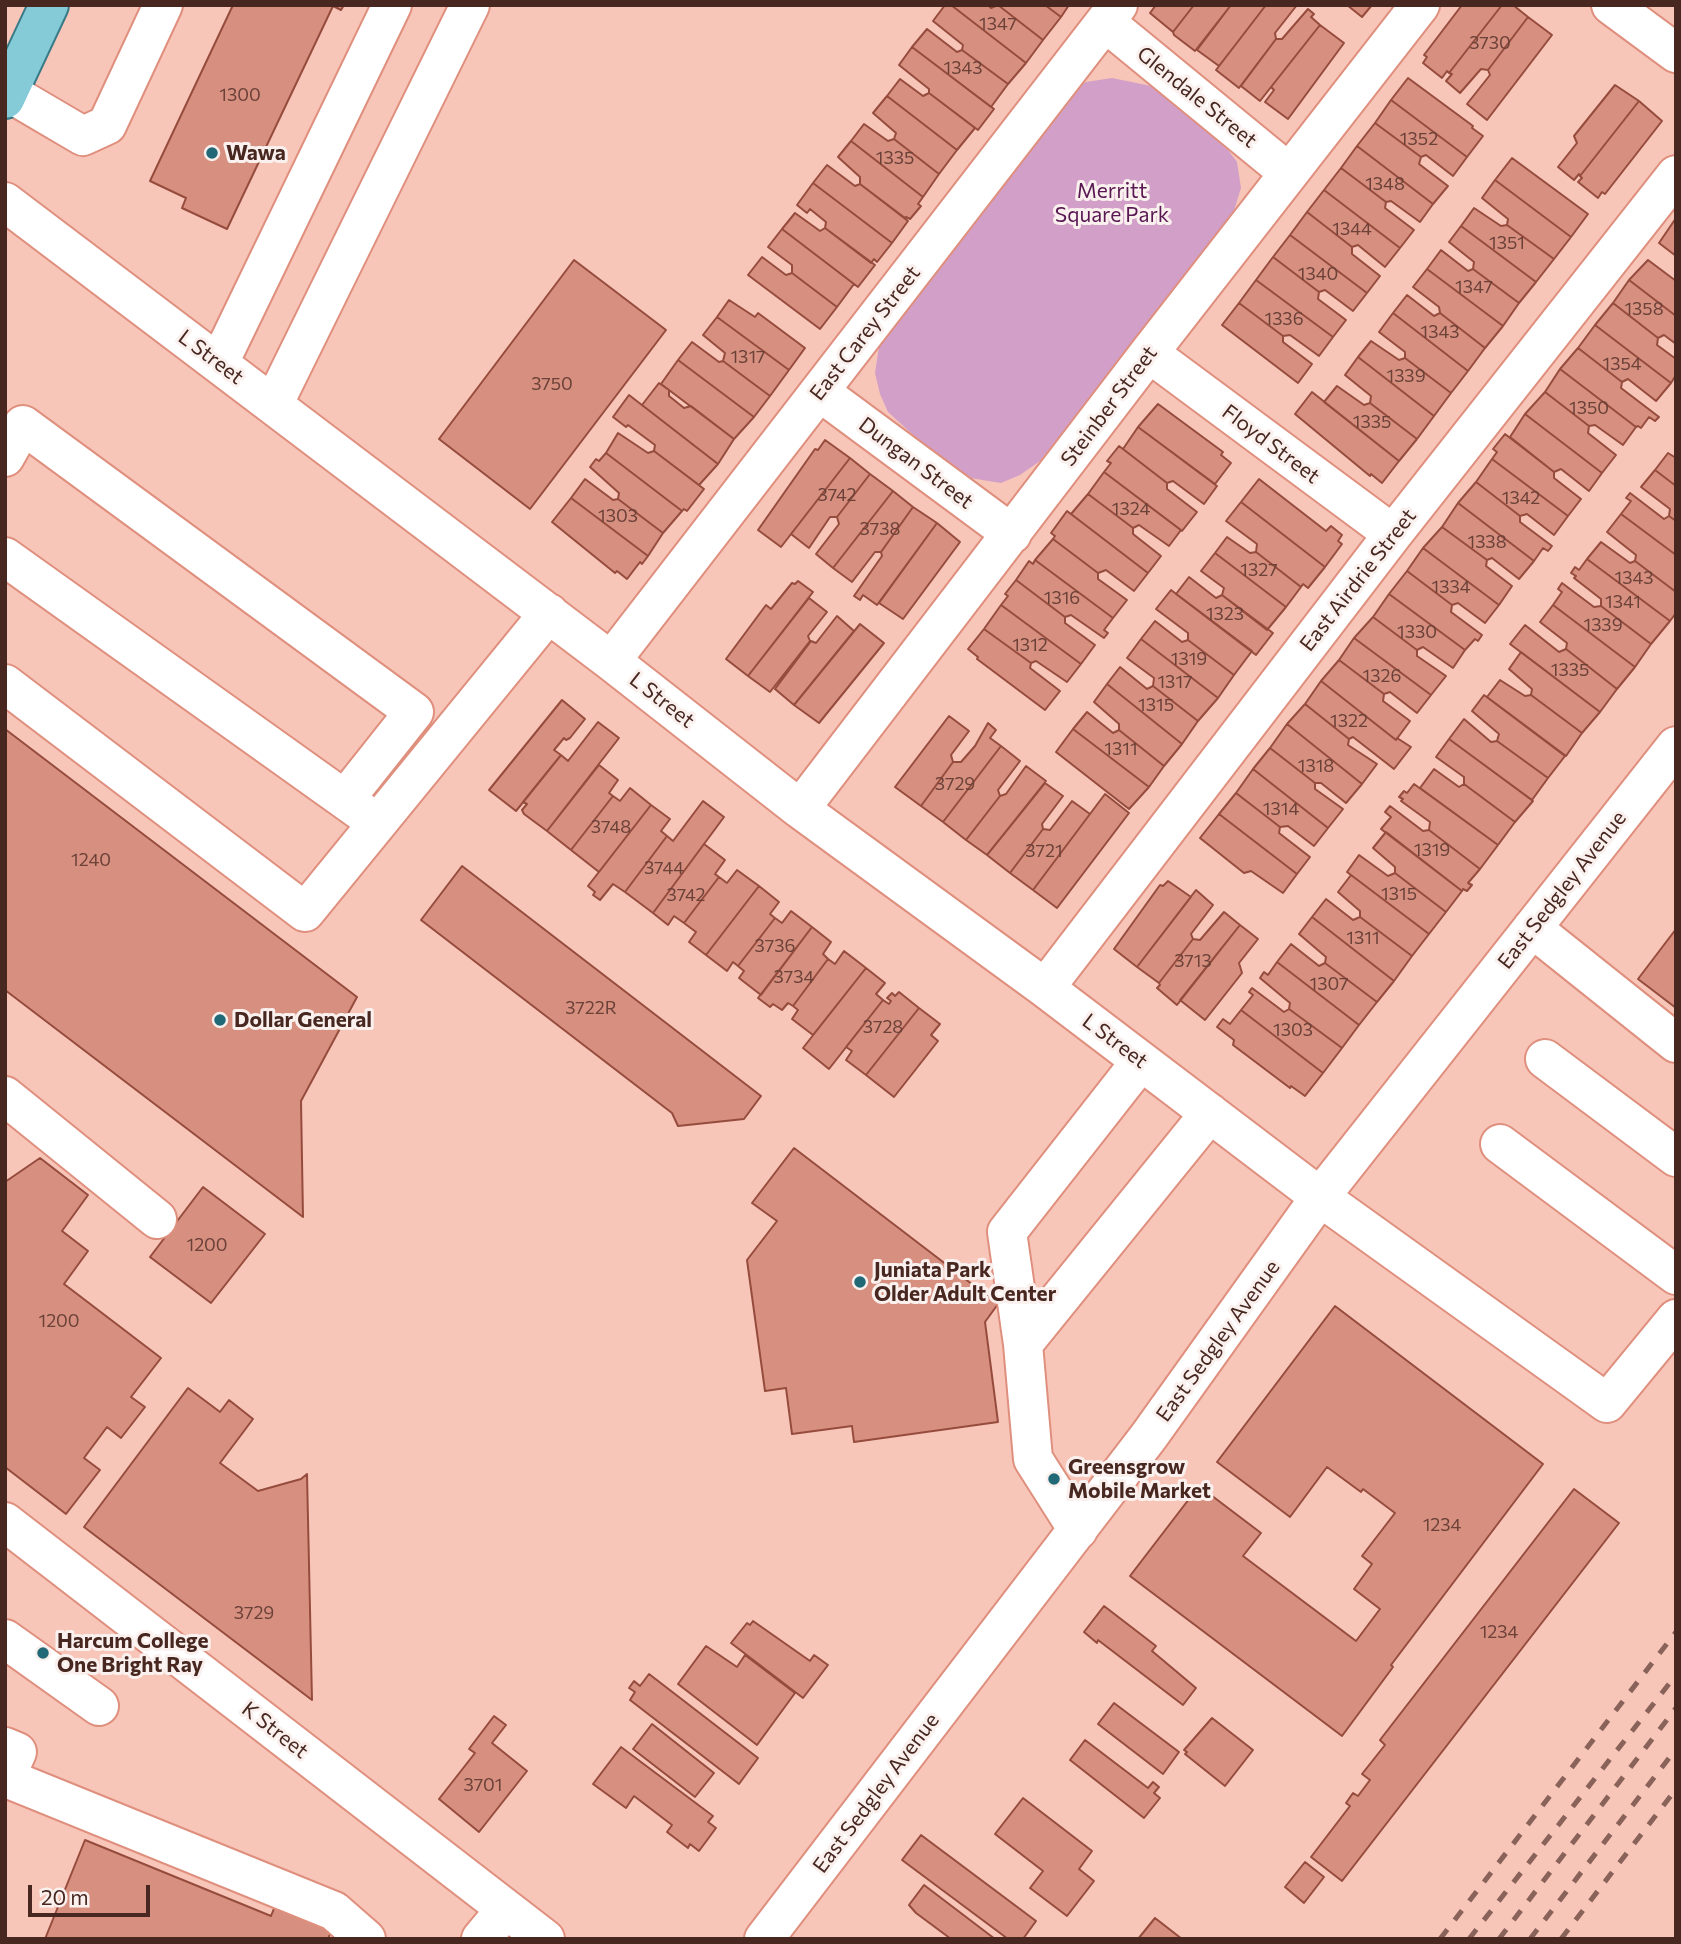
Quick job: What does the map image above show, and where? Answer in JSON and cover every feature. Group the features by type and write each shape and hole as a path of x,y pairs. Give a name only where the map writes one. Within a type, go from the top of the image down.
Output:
{"main road":[{"path":"7,96 49,5"}],"street":[{"path":"7,96 83,136 107,125 163,5"},
{"path":"219,363 392,5"},
{"path":"273,405 470,5"},
{"name":"Steinber Street","path":"800,809 1420,5"},
{"path":"1611,5 1676,53"},
{"name":"Glendale Street","path":"1112,14 1289,173"},
{"name":"East Carey Street","path":"611,661 1112,14"},
{"name":"East Airdrie Street","path":"1045,988 1393,534 1676,176"},
{"name":"L Street","path":"5,202 549,613 800,809 1045,988 1320,1197 1607,1403 1676,1319"},
{"name":"Floyd Street","path":"1149,353 1393,534"},
{"name":"Dungan Street","path":"820,392 1012,534"},
{"path":"5,457 23,425 414,712 345,799"},
{"path":"5,557 378,823"},
{"path":"5,684 305,912 549,613"},
{"name":"East Sedgley Avenue","path":"764,1939 1149,1436 1320,1197 1676,746"},
{"path":"1532,928 1676,1043"},
{"path":"1545,1059 1676,1157"},
{"path":"1077,1530 1033,1459 1023,1344 1007,1232 1140,1060"},
{"path":"5,1096 157,1219"},
{"path":"1023,1344 1210,1113"},
{"path":"1500,1144 1676,1275"},
{"name":"K Street","path":"5,1522 545,1939"},
{"path":"5,1639 100,1706 5,1669"},
{"path":"5,1747 17,1752 5,1779 334,1911 366,1939"},
{"path":"481,1939 506,1909"}],"green space":[{"name":"Merritt Square Park","path":"1112,78 1156,87 1222,142 1237,162 1241,188 1232,217 1040,461 1020,475 1001,483 964,477 945,464 888,412 875,373 880,340 1069,92 1086,82"}],"building":[{"path":"233,5 344,5 341,10 333,6 227,229 182,208 186,198 150,181"},
{"path":"945,5 951,5 1026,63 1008,84 962,50 963,45 933,21"},
{"path":"951,5 988,5 991,8 998,5 1043,40 1026,63"},
{"path":"998,5 1045,5 1061,17 1043,40"},
{"path":"1045,5 1069,5 1061,17"},
{"path":"1156,5 1194,5 1173,32 1150,13"},
{"path":"1194,5 1231,5 1195,51 1173,32"},
{"path":"1231,5 1266,5 1219,66 1197,50"},
{"path":"1266,5 1297,5 1275,33 1276,39 1239,88 1216,70"},
{"path":"1347,5 1372,5 1362,17"},
{"path":"1462,5 1502,5 1449,73 1447,71 1442,78 1423,63 1427,57 1424,55"},
{"path":"1502,5 1513,5 1528,17 1488,70 1481,69 1460,93 1446,81 1452,74 1449,73"},
{"path":"1308,9 1314,14 1311,17 1320,25 1260,101 1241,86 1276,39 1282,39"},
{"path":"1528,17 1552,35 1487,120 1467,104 1490,75 1488,70"},
{"path":"1320,25 1344,43 1288,119 1265,102 1274,90 1271,87"},
{"path":"927,29 957,52 962,50 1008,84 991,107 912,47"},
{"path":"912,47 994,109 978,130 929,93 929,89 899,65"},
{"path":"1408,78 1483,136 1467,157 1391,100"},
{"path":"900,79 923,96 929,93 975,128 957,150 887,96"},
{"path":"1615,85 1639,101 1574,180 1558,167 1577,143 1574,136"},
{"path":"887,96 957,150 939,174 894,139 896,133 873,113"},
{"path":"1391,100 1467,157 1453,176 1426,155 1421,157 1375,123"},
{"path":"1639,101 1662,121 1605,194 1602,192 1598,198 1578,182 1582,178 1580,176"},
{"path":"1375,123 1421,157 1419,164 1448,186 1433,204 1357,146"},
{"path":"864,124 888,141 894,139 939,174 923,197 851,141"},
{"path":"851,141 923,197 918,204 921,206 910,219 860,184 860,177 838,157"},
{"path":"1357,146 1433,204 1420,222 1391,201 1386,202 1341,168"},
{"path":"1512,158 1588,214 1571,237 1495,180"},
{"path":"827,165 855,186 860,184 908,221 892,243 813,183"},
{"path":"1341,168 1386,202 1385,208 1414,230 1400,248 1324,190"},
{"path":"1495,180 1571,237 1554,259 1507,225 1508,219 1482,198"},
{"path":"813,183 892,243 877,262 874,259 871,263 825,228 826,222 810,209 807,213 797,205"},
{"path":"1324,190 1400,248 1385,267 1358,245 1352,247 1307,212"},
{"path":"1474,208 1501,226 1507,225 1554,259 1536,282 1461,226"},
{"path":"1307,212 1352,247 1352,254 1380,276 1367,293 1290,235"},
{"path":"795,213 820,231 825,228 875,265 858,287 782,229"},
{"path":"1676,218 1676,256 1659,243"},
{"path":"1461,226 1536,282 1519,303 1473,269 1474,262 1449,242"},
{"path":"782,229 854,284 837,307 792,273 792,265 768,247"},
{"path":"1290,235 1367,293 1353,311 1325,290 1319,292 1273,257"},
{"path":"1441,250 1468,271 1473,269 1519,303 1503,326 1427,269"},
{"path":"762,257 786,275 792,273 837,307 820,329 748,275"},
{"path":"1273,257 1319,292 1318,299 1346,320 1333,337 1256,280"},
{"path":"574,260 666,330 530,509 439,439"},
{"path":"1648,260 1676,281 1676,316 1629,280"},
{"path":"1427,269 1503,326 1485,348 1440,313 1439,307 1413,287"},
{"path":"1256,280 1333,337 1319,356 1290,335 1283,336 1239,303"},
{"path":"1629,280 1676,316 1676,344 1664,335 1658,338 1613,303"},
{"path":"1407,295 1434,316 1440,313 1485,348 1468,371 1393,313"},
{"path":"729,300 755,317 758,313 805,348 789,370 717,317"},
{"path":"1239,303 1283,336 1283,342 1312,364 1298,383 1222,325"},
{"path":"1613,303 1658,338 1657,345 1676,359 1676,375 1671,383 1595,325"},
{"path":"1393,313 1468,371 1451,393 1405,358 1405,352 1379,332"},
{"path":"717,317 789,370 770,396 723,361 725,353 703,335"},
{"path":"1595,325 1671,383 1656,401 1628,379 1622,382 1578,348"},
{"path":"1371,341 1399,360 1405,358 1451,393 1434,416 1358,357"},
{"path":"692,342 770,396 754,417 678,360"},
{"path":"1578,348 1622,382 1621,388 1659,417 1655,421 1649,417 1641,428 1636,427 1560,369"},
{"path":"1358,357 1434,416 1417,439 1370,403 1371,396 1345,375"},
{"path":"678,360 754,417 734,439 661,384"},
{"path":"1560,369 1636,427 1623,445 1595,425 1589,426 1545,392"},
{"path":"659,383 669,390 669,396 684,408 691,406 734,439 718,464 642,405"},
{"path":"1337,386 1364,405 1370,403 1417,439 1399,461 1324,402"},
{"path":"1312,392 1399,461 1382,483 1295,414"},
{"path":"1545,392 1589,426 1588,433 1616,455 1602,473 1525,414"},
{"path":"629,395 718,464 699,485 654,451 655,445 613,417"},
{"path":"1158,404 1223,452 1221,455 1231,463 1215,484 1138,427"},
{"path":"1525,414 1602,473 1589,491 1561,469 1554,472 1510,437"},
{"path":"1138,427 1217,486 1204,504 1173,481 1167,483 1123,449"},
{"path":"618,433 648,453 654,451 704,489 687,511 682,511 606,453"},
{"path":"1505,434 1554,472 1554,478 1581,499 1568,516 1492,459 1497,452 1493,449"},
{"path":"825,440 850,458 781,547 758,530 815,449 818,450"},
{"path":"1119,446 1167,483 1167,489 1197,512 1182,531 1104,472 1111,463 1107,461"},
{"path":"606,453 682,511 663,533 618,499 619,493 590,467"},
{"path":"1668,453 1676,458 1676,486 1655,470"},
{"path":"850,458 870,474 837,517 830,517 809,548 791,534"},
{"path":"1492,459 1568,516 1554,535 1527,514 1520,516 1476,482"},
{"path":"1655,470 1676,486 1676,521 1669,516 1670,509 1641,487"},
{"path":"1104,472 1181,530 1169,546 1139,525 1133,528 1088,494"},
{"path":"870,474 893,491 833,568 816,554 839,524 837,517"},
{"path":"585,479 613,500 618,499 663,533 648,556 571,498"},
{"path":"1259,479 1326,531 1331,526 1342,535 1338,541 1342,544 1325,567 1241,502"},
{"path":"1476,482 1520,516 1520,522 1552,546 1548,551 1543,548 1534,561 1458,503"},
{"path":"893,491 913,507 881,552 875,552 852,582 833,568"},
{"path":"1630,493 1664,519 1669,516 1676,521 1676,555 1621,514 1631,501 1626,498"},
{"path":"1088,494 1133,528 1133,534 1161,556 1148,573 1071,514"},
{"path":"571,498 648,556 627,579 617,571 615,573 552,522"},
{"path":"1241,502 1325,567 1308,588 1303,584 1301,587 1256,552 1257,544 1226,521"},
{"path":"1458,503 1534,561 1519,579 1492,558 1487,560 1442,527"},
{"path":"913,507 937,523 877,605 863,595 860,600 854,596"},
{"path":"1067,511 1148,573 1134,591 1106,570 1098,573 1053,539 1055,536 1051,533"},
{"path":"1621,514 1676,555 1676,592 1635,561 1636,555 1607,532"},
{"path":"937,523 960,542 903,619 879,603"},
{"path":"1442,527 1487,560 1486,566 1512,586 1499,605 1423,548"},
{"path":"1227,537 1250,553 1256,552 1301,587 1286,607 1215,553"},
{"path":"1053,539 1098,573 1098,579 1127,600 1113,618 1035,560"},
{"path":"1601,542 1630,563 1635,561 1676,592 1676,613 1670,621 1587,559"},
{"path":"1423,548 1499,605 1485,623 1458,603 1452,605 1407,571"},
{"path":"1215,553 1286,607 1267,630 1222,595 1224,588 1201,571"},
{"path":"1587,559 1670,621 1651,644 1601,606 1601,599 1574,578 1576,576 1571,573 1575,567 1579,570"},
{"path":"1035,560 1113,618 1104,630 1108,633 1104,638 1071,615 1065,617 1016,580 1029,561 1033,564"},
{"path":"1407,571 1452,605 1451,612 1482,635 1478,641 1475,639 1465,650 1389,594"},
{"path":"1189,577 1216,598 1222,595 1273,633 1256,655 1176,594"},
{"path":"1016,580 1065,617 1065,623 1095,645 1081,664 1001,605 1008,596 1005,594"},
{"path":"798,581 813,592 748,676 726,659 766,605 771,609 792,583"},
{"path":"1562,583 1594,607 1601,606 1651,644 1635,667 1553,605 1562,592 1558,589"},
{"path":"1171,590 1252,651 1234,675 1188,640 1188,633 1156,609"},
{"path":"1389,594 1465,650 1453,668 1423,647 1417,650 1373,617"},
{"path":"809,598 827,612 808,636 810,641 770,692 748,676"},
{"path":"1001,605 1081,664 1067,682 1036,661 1031,663 984,629"},
{"path":"1553,605 1635,667 1617,689 1566,649 1567,643 1540,622"},
{"path":"837,616 854,631 794,705 775,689 811,641 816,643"},
{"path":"1373,617 1417,650 1417,656 1446,676 1431,695 1354,638"},
{"path":"1155,621 1182,642 1188,640 1234,675 1218,698 1141,639"},
{"path":"860,624 884,643 819,723 794,705"},
{"path":"1525,625 1559,652 1566,649 1617,689 1600,712 1510,644"},
{"path":"984,629 1031,663 1030,668 1060,691 1045,710 977,659 968,649"},
{"path":"1354,638 1431,695 1417,713 1390,692 1384,694 1339,660"},
{"path":"1141,639 1218,698 1198,721 1153,686 1154,678 1127,658"},
{"path":"1521,652 1600,712 1582,733 1531,695 1532,689 1509,669"},
{"path":"1339,660 1384,694 1383,701 1410,721 1396,740 1321,681"},
{"path":"1120,667 1147,689 1153,686 1198,721 1182,744 1107,684"},
{"path":"1500,680 1525,696 1531,695 1582,733 1566,756 1487,697"},
{"path":"1321,681 1396,740 1397,738 1411,747 1394,769 1353,737 1349,739 1305,704"},
{"path":"1107,684 1182,744 1164,766 1119,730 1119,724 1094,702"},
{"path":"1484,695 1565,756 1548,778 1497,741 1499,734 1472,711"},
{"path":"562,700 585,719 570,738 564,738 554,750 561,755 516,811 489,790"},
{"path":"1305,704 1349,739 1348,745 1377,764 1362,784 1287,724"},
{"path":"1087,712 1113,733 1119,730 1164,766 1149,787 1073,729"},
{"path":"949,716 969,731 951,755 953,762 921,806 895,787"},
{"path":"1464,719 1491,742 1497,741 1548,778 1532,800 1449,739"},
{"path":"598,722 619,738 547,831 524,814 522,810 527,804 523,802 561,755 568,761"},
{"path":"988,723 996,730 990,738 1001,746 943,822 921,806 953,762 961,762 975,746"},
{"path":"1287,724 1362,784 1346,803 1270,748"},
{"path":"5,729 357,997 301,1101 303,1217 5,990"},
{"path":"1073,729 1149,787 1129,809 1056,752"},
{"path":"1449,739 1533,801 1515,822 1464,784 1464,777 1436,757"},
{"path":"1001,746 1020,761 998,790 1000,796 966,840 943,822"},
{"path":"1270,748 1315,783 1315,789 1343,809 1328,828 1253,769"},
{"path":"599,765 618,780 609,793 613,796 571,850 547,831"},
{"path":"1026,766 1046,781 987,855 966,840"},
{"path":"1253,769 1328,828 1314,846 1288,826 1280,827 1236,793"},
{"path":"1434,769 1459,787 1464,784 1515,822 1498,845 1420,788"},
{"path":"1045,783 1063,796 1042,824 1043,829 1010,873 987,855"},
{"path":"1414,784 1498,845 1480,869 1429,830 1430,822 1401,801 1403,799 1399,797 1404,791 1407,793"},
{"path":"630,788 651,805 599,872 571,850 613,796 620,801"},
{"path":"1236,793 1280,827 1279,833 1310,857 1297,874 1219,814"},
{"path":"1105,794 1129,813 1057,908 1033,890"},
{"path":"703,801 724,817 653,913 625,892 667,836 673,841"},
{"path":"1072,801 1090,814 1033,890 1010,873 1043,829 1050,830"},
{"path":"651,805 670,819 661,831 667,836 625,892 613,884 600,900 588,886"},
{"path":"1390,806 1423,831 1429,830 1480,869 1468,883 1472,885 1467,891 1462,891 1381,829 1391,817 1385,812"},
{"path":"1219,814 1297,874 1283,893 1251,871 1244,873 1200,838"},
{"path":"1386,832 1462,891 1446,912 1395,873 1395,867 1373,848"},
{"path":"704,844 725,860 715,874 719,877 684,923 674,916 668,925 653,913"},
{"path":"1359,855 1388,876 1395,873 1446,912 1429,934 1347,872"},
{"path":"462,866 761,1096 744,1119 678,1126 672,1113 421,920"},
{"path":"737,870 759,886 706,955 689,942 696,932 684,923 719,877 727,883"},
{"path":"1351,875 1429,934 1412,956 1360,917 1360,911 1338,892"},
{"path":"1168,881 1191,897 1137,967 1114,949 1160,885 1163,886"},
{"path":"759,886 779,902 770,914 775,918 738,966 733,962 727,971 706,955"},
{"path":"1196,890 1213,905 1191,934 1193,939 1159,983 1137,967"},
{"path":"1326,899 1353,920 1360,917 1412,956 1394,981 1312,917"},
{"path":"791,911 812,927 761,995 739,978 744,971 738,966 775,918 782,923"},
{"path":"1224,912 1240,925 1177,1005 1157,988 1159,983 1193,939 1200,940"},
{"path":"1312,917 1394,981 1377,1002 1325,963 1326,957 1299,934"},
{"path":"1240,925 1258,939 1239,963 1242,973 1205,1020 1180,1000"},
{"path":"812,927 831,942 823,954 828,959 793,1006 788,1003 782,1010 773,1004 770,1007 758,998"},
{"path":"1676,929 1676,1008 1638,979"},
{"path":"1291,944 1319,966 1325,963 1377,1002 1359,1025 1277,962"},
{"path":"844,951 866,968 813,1035 792,1019 798,1010 793,1006 828,959 835,964"},
{"path":"1277,962 1359,1025 1342,1048 1289,1009 1290,1003 1260,978 1264,972 1268,975"},
{"path":"866,968 885,983 876,994 883,1000 829,1069 803,1048"},
{"path":"1252,988 1284,1012 1289,1009 1342,1048 1323,1073 1241,1010 1253,995 1249,992"},
{"path":"899,992 919,1008 866,1075 846,1060 852,1051 846,1047 883,1000 889,1004 891,1001 887,998 892,993 895,996"},
{"path":"919,1008 940,1024 931,1035 938,1041 894,1097 866,1075"},
{"path":"1241,1010 1323,1073 1305,1096 1291,1086 1290,1088 1233,1045 1234,1040 1217,1027 1223,1019 1230,1024"},
{"name":"Juniata Park Older Adult Center","path":"794,1148 998,1304 985,1322 998,1422 854,1442 852,1426 792,1434 786,1388 765,1391 747,1260 777,1221 752,1203"},
{"path":"40,1158 88,1195 62,1231 88,1251 64,1284 161,1358 131,1397 145,1407 121,1438 107,1427 84,1458 100,1470 66,1514 5,1467 5,1182"},
{"path":"203,1187 265,1234 211,1303 150,1257"},
{"path":"1335,1306 1543,1464 1391,1665 1393,1667 1342,1736 1130,1576 1199,1486 1261,1533 1243,1556 1356,1641 1380,1609 1354,1589 1372,1564 1362,1556 1395,1513 1327,1467 1290,1517 1217,1462"},
{"path":"188,1388 220,1412 229,1400 253,1419 220,1463 258,1491 301,1479 307,1474 312,1700 84,1527"},
{"path":"1574,1489 1619,1523 1342,1881 1311,1857 1350,1806 1346,1803 1353,1793 1358,1796 1370,1780 1362,1774 1385,1745 1380,1740"},
{"path":"1104,1606 1156,1646 1152,1651 1196,1688 1183,1705 1084,1632"},
{"path":"753,1621 810,1661 814,1655 828,1665 803,1698 731,1643 747,1623 750,1625"},
{"path":"706,1646 737,1667 745,1655 795,1693 757,1745 678,1684"},
{"path":"649,1674 758,1758 739,1784 630,1700 635,1692 629,1688 634,1681 640,1686"},
{"path":"1114,1703 1179,1752 1163,1774 1098,1724"},
{"path":"494,1716 506,1725 492,1743 527,1771 479,1832 439,1799 475,1753 469,1749"},
{"path":"1212,1718 1253,1750 1225,1786 1185,1754 1187,1752 1184,1750"},
{"path":"652,1724 714,1773 695,1797 633,1749"},
{"path":"1085,1740 1148,1788 1153,1782 1159,1787 1154,1793 1160,1798 1144,1818 1070,1760"},
{"path":"621,1747 713,1816 708,1822 716,1828 699,1851 690,1844 688,1848 667,1832 672,1825 634,1796 626,1808 593,1784"},
{"path":"1023,1798 1092,1851 1079,1869 1094,1881 1067,1916 1030,1888 1043,1871 995,1834"},
{"path":"921,1835 1036,1921 1023,1939 1008,1939 902,1860"},
{"path":"85,1840 271,1916 275,1906 332,1929 328,1939 45,1939"},
{"path":"1305,1862 1324,1877 1304,1903 1285,1887"},
{"path":"924,1885 995,1939 951,1939 916,1913 909,1905"},
{"path":"1155,1918 1182,1939 1138,1939"}],"railway":[{"path":"1440,1939 1676,1632"},
{"path":"1469,1939 1676,1675"},
{"path":"1499,1939 1676,1708"},
{"path":"1530,1939 1676,1749"},
{"path":"1561,1939 1676,1789"}],"place":[{"name":"Wawa","path":"212,153"},
{"name":"Dollar General","path":"220,1020"},
{"name":"Juniata Park Older Adult Center","path":"860,1282"},
{"name":"Greensgrow Mobile Market","path":"1054,1479"},
{"name":"Harcum College One Bright Ray","path":"43,1653"}]}
